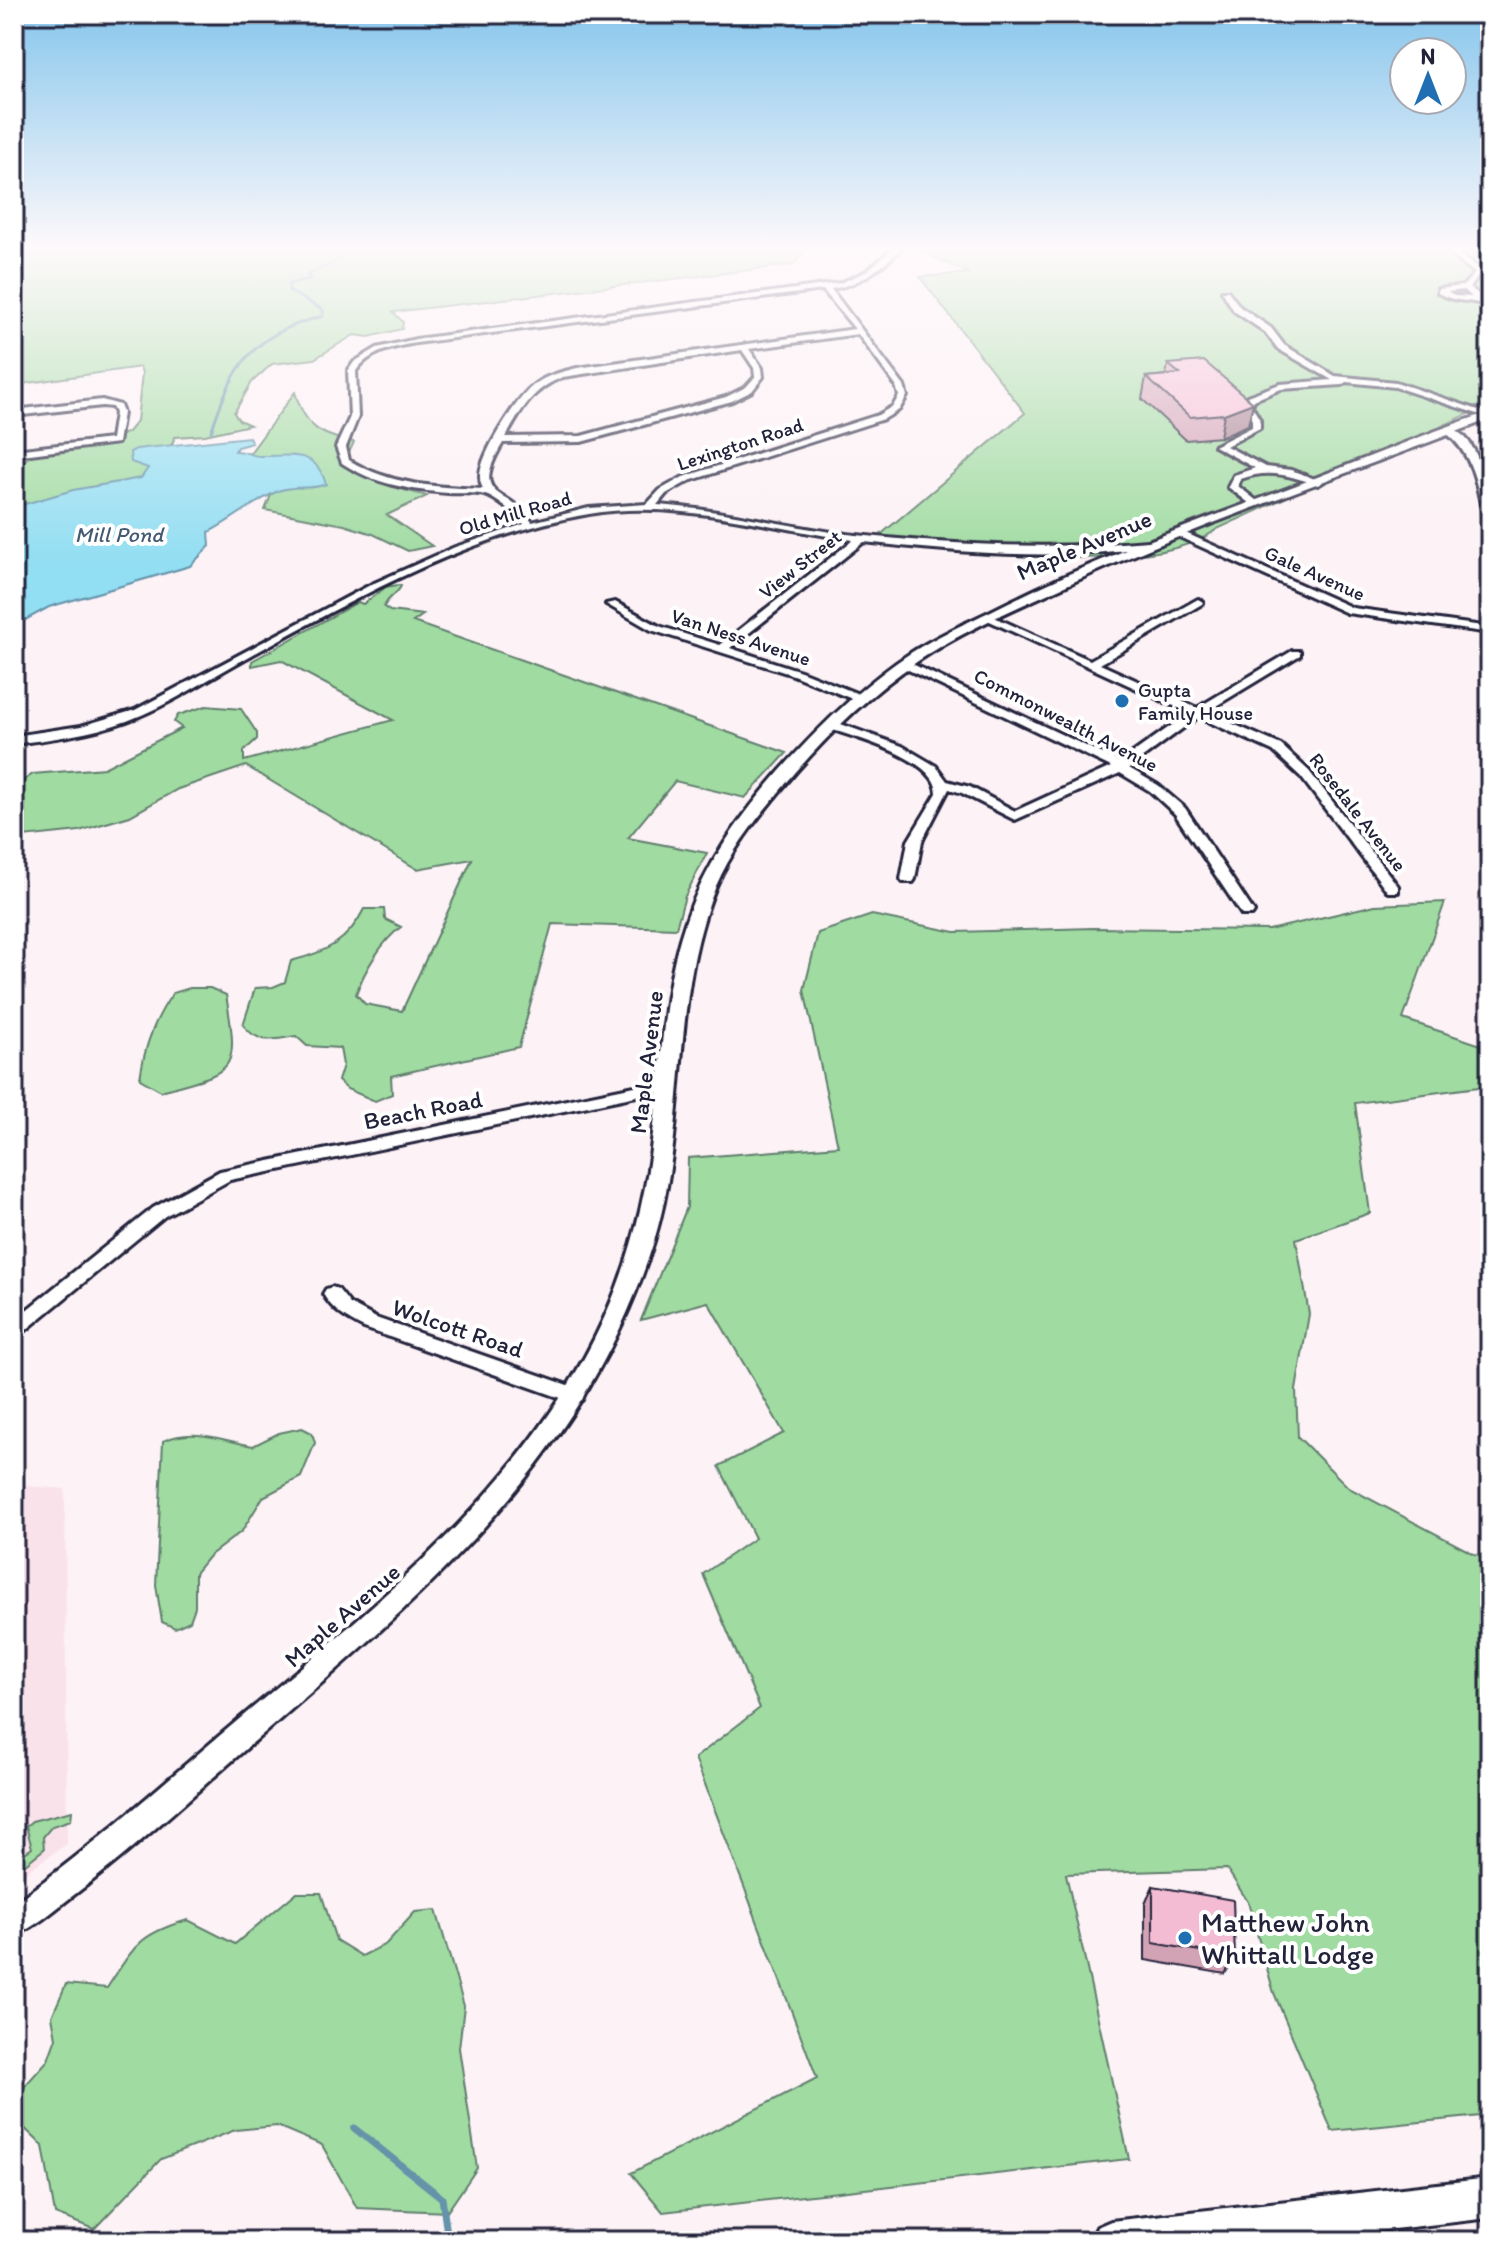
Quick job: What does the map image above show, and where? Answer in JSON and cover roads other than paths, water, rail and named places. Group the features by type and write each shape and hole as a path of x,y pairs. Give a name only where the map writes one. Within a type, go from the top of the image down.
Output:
{"highway":[{"path":"1111,2241 1490,2198"}],"main road":[{"name":"Maple Avenue","path":"14,1921 134,1829 421,1580 509,1487 575,1395 623,1301 646,1235 657,1183 687,943 704,888 727,849 760,805 834,726 904,664 1103,557 1179,533 1488,416"}],"street":[{"path":"373,353 356,364 352,371 353,419 341,447 345,461 370,475 399,482 490,492"},
{"path":"529,525 526,518 490,492 485,484 485,469 523,397 545,379 579,370 699,353"},
{"path":"500,440 581,439 729,399 749,389 759,377 758,368 748,353"},
{"name":"Lexington Road","path":"650,507 663,492 686,479 865,423 896,408 903,396 900,386 876,353"},
{"path":"1290,353 1342,382"},
{"path":"1318,482 1262,468 1219,446 1256,428 1256,420 1248,406 1250,398 1280,387 1342,382 1392,384 1488,416"},
{"path":"14,413 113,404 119,413 115,441 14,453"},
{"path":"1449,431 1463,440 1471,452 1490,525"},
{"path":"1256,504 1232,484 1237,477 1262,468"},
{"name":"Old Mill Road","path":"14,740 73,732 135,714 256,648 447,552 529,525 591,511 650,507 862,538 992,552 1066,552 1103,557"},
{"name":"Gale Avenue","path":"1179,533 1351,611 1490,630"},
{"name":"View Street","path":"723,648 862,538"},
{"path":"1093,663 1198,602"},
{"name":"Van Ness Avenue","path":"611,604 655,628 723,648 862,699"},
{"name":"Rosedale Avenue","path":"988,618 1093,663 1285,754 1340,818 1393,889"},
{"path":"943,784 966,790 1015,816 1122,767 1196,713 1296,653"},
{"name":"Commonwealth Avenue","path":"904,664 1122,767 1173,802 1247,912"},
{"path":"834,726 909,754 932,769 943,784 943,793 912,849 908,879"},
{"name":"Beach Road","path":"14,1330 120,1243 189,1193 244,1170 669,1084"},
{"name":"Wolcott Road","path":"332,1294 344,1309 370,1323 575,1395"}],"water":[{"name":"Mill Pond","path":"249,437 252,443 237,447 235,451 257,456 300,456 315,464 326,484 282,490 259,501 209,532 210,546 190,566 49,607 14,626 14,521 23,515 18,506 73,490 141,478 148,468 131,462 130,452 136,449"}],"waterway":[{"path":"211,432 237,371 251,353"},
{"path":"354,2128 442,2198 448,2241"}],"place":[{"name":"Gupta Family House","path":"1122,701"},
{"name":"Matthew John Whittall Lodge","path":"1185,1938"}]}
